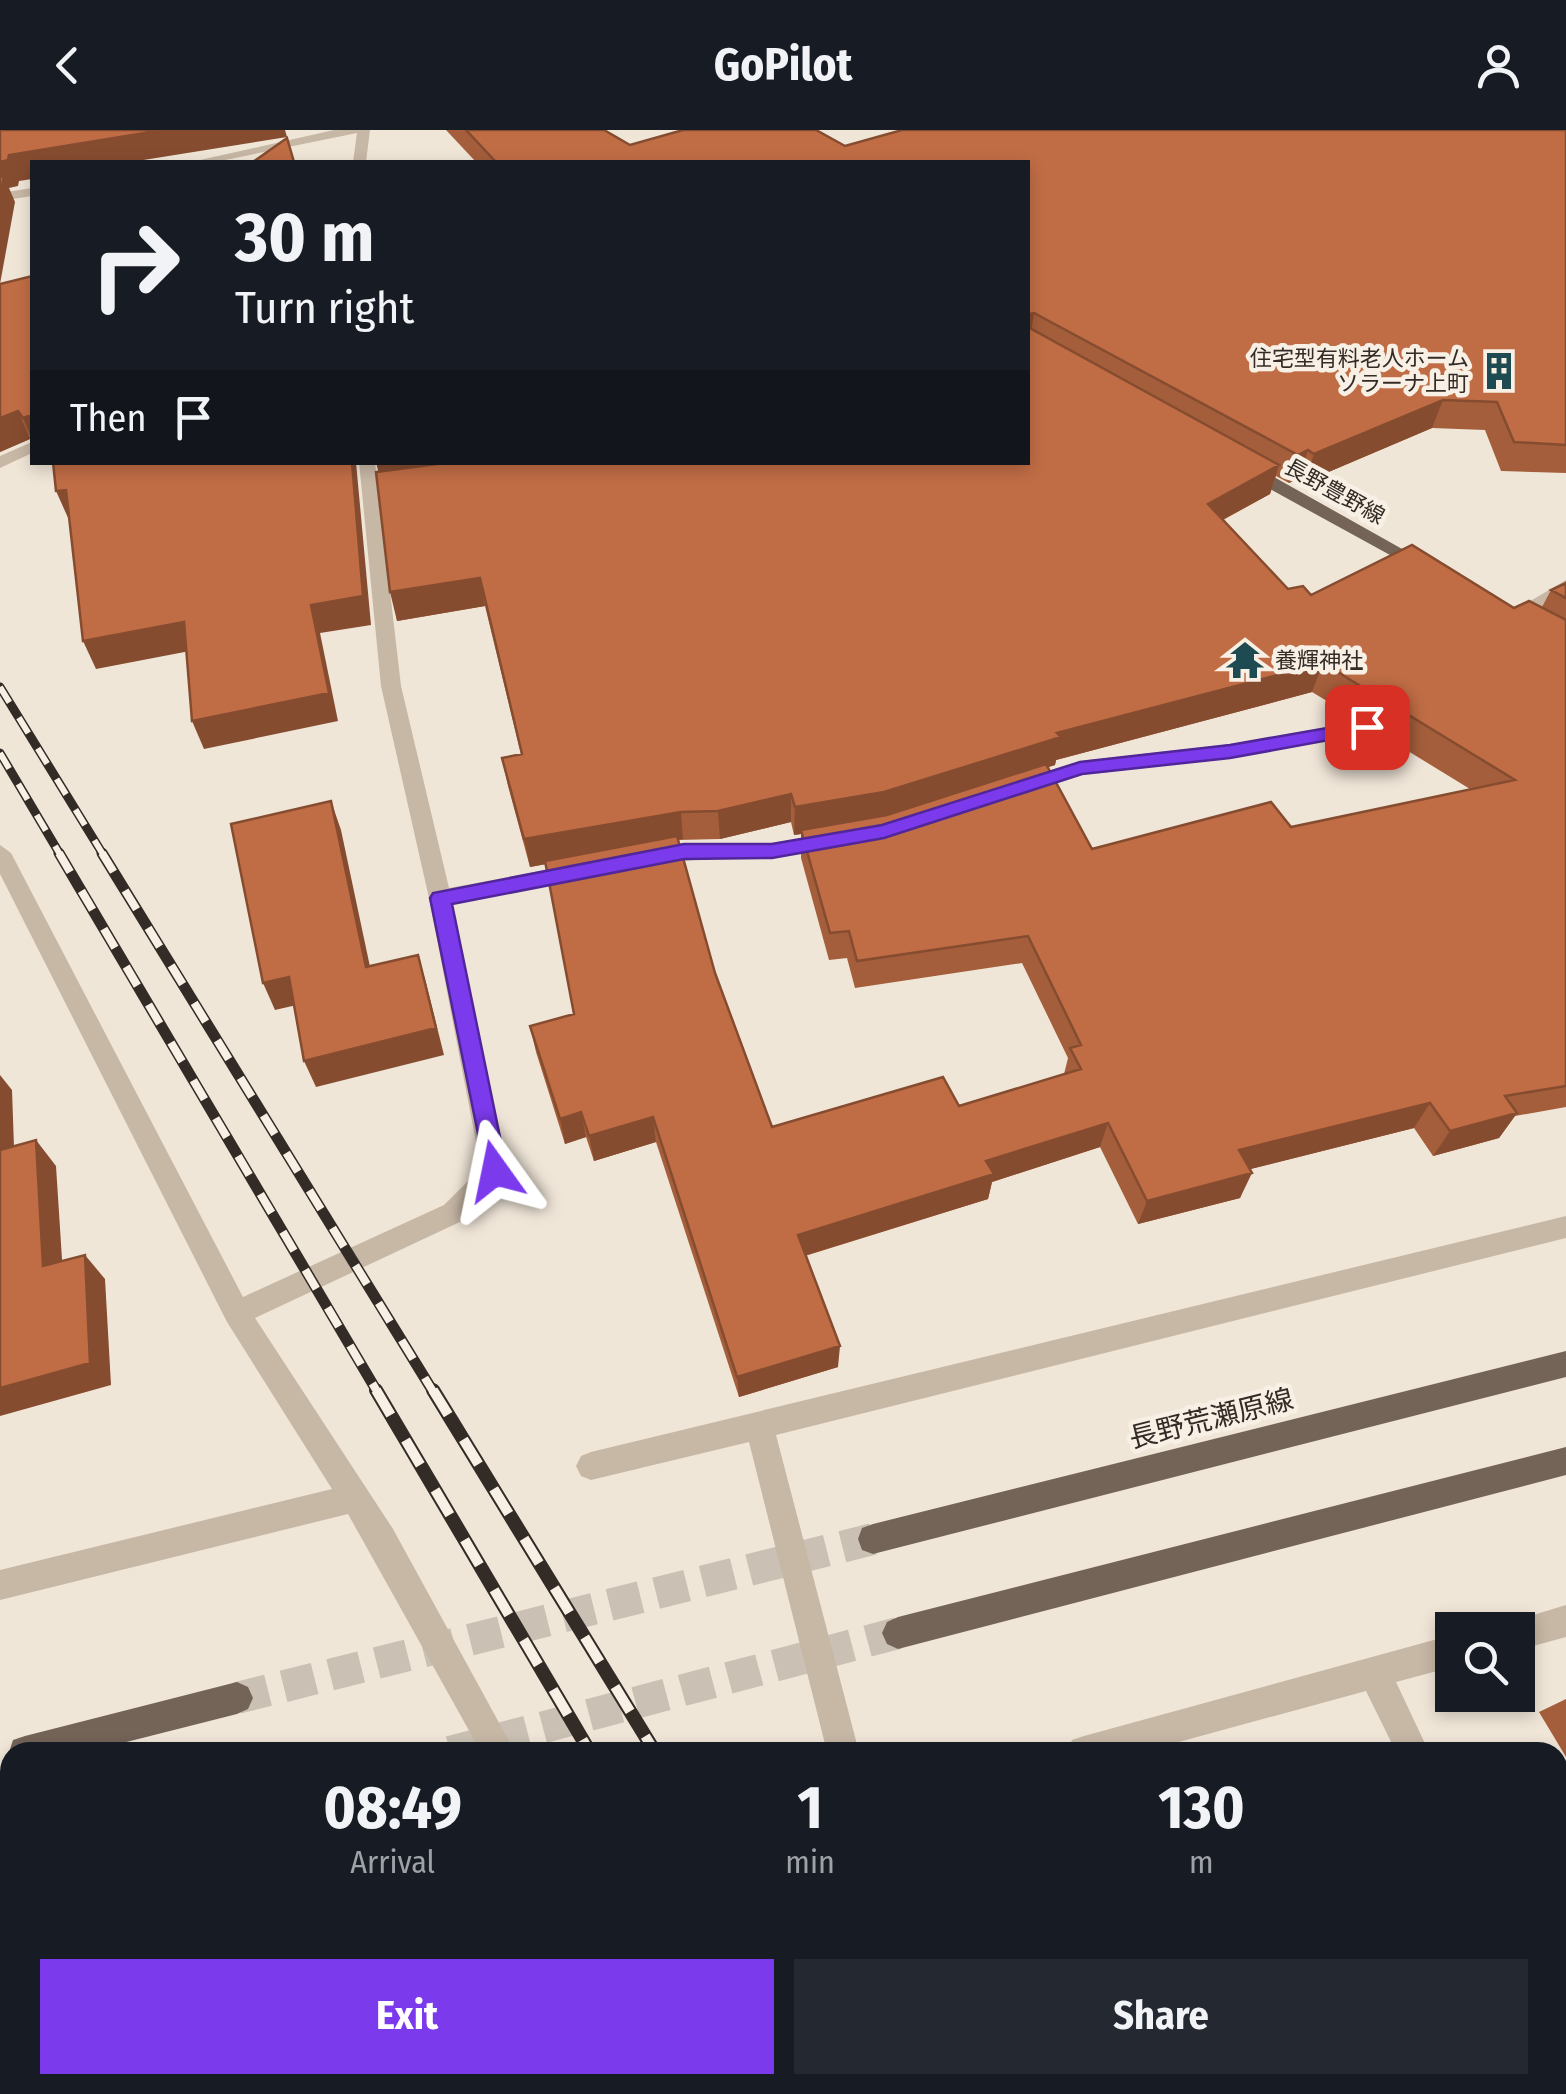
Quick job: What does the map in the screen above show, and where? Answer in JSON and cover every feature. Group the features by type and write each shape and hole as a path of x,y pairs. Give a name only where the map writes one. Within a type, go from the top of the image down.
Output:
{"main road":[{"name":"長野豊野線","path":"1235,462 1450,581"},
{"name":"長野荒瀬原線","path":"873,1539 1566,1364"},
{"path":"898,1633 1566,1462"},
{"path":"64,1742 237,1698"}],"street":[{"path":"208,160 353,130"},
{"path":"360,160 364,130"},
{"path":"0,198 30,192"},
{"path":"0,463 30,448"},
{"path":"237,1313 453,1213 495,1171 440,898 391,686 377,492 368,465"},
{"path":"1513,616 1566,586"},
{"path":"1009,791 1080,768 1230,751 1367,727"},
{"path":"440,898 684,852 772,851 865,835"},
{"path":"0,853 237,1313 382,1540 493,1742"},
{"path":"590,1466 1566,1227"},
{"path":"758,1426 840,1742"},
{"path":"0,1585 354,1498"},
{"path":"1535,1629 1566,1621"},
{"path":"1120,1742 1435,1656"},
{"path":"1374,1672 1408,1742"}],"building":[{"path":"0,130 163,130 9,155 8,160 0,162"},
{"path":"466,130 604,130 630,145 683,130 816,130 845,146 902,130 1566,130 1566,445 1514,442 1497,402 1443,400 1314,454 1308,450 1298,455 1030,314 1030,160 494,160"},
{"path":"287,138 293,160 256,160"},
{"path":"30,276 30,416 23,418 18,411 0,418 0,284"},
{"path":"1030,328 1279,465 1208,504 1288,589 1303,586 1311,595 1412,545 1514,608 1529,601 1566,620 1566,1086 1505,1096 1517,1113 1450,1131 1430,1103 1239,1150 1252,1173 1147,1201 1108,1123 986,1161 994,1174 798,1235 840,1346 737,1377 653,1117 589,1136 581,1112 560,1119 530,1026 574,1014 545,861 677,836 715,973 772,1127 943,1077 959,1106 1081,1069 1070,1048 1081,1045 1028,936 857,961 849,931 830,933 801,830 887,815 1046,764 1092,849 1271,802 1291,827 1515,780 1389,703 1391,696 1381,689 1367,690 1323,663 1057,733 1061,737 884,792 795,807 791,794 718,811 681,812 524,839 502,758 522,754 480,578 390,592 376,472 429,465 1030,465"},
{"path":"53,465 352,465 363,596 311,605 329,693 192,721 184,622 83,641 66,490 56,491"},
{"path":"1566,583 1566,598 1551,590"},
{"path":"331,801 366,967 418,955 436,1028 304,1061 289,977 263,983 231,824"},
{"path":"36,1140 43,1266 85,1255 90,1363 0,1388 0,1150"}],"tunnel":[{"path":"237,1698 873,1539"},
{"path":"488,1742 898,1633"}],"railway":[{"path":"0,687 104,856"},
{"path":"0,753 61,856"},
{"path":"59,853 378,1393"},
{"path":"102,853 434,1393"},
{"path":"376,1390 584,1742"},
{"path":"433,1390 649,1742"}],"place":[{"name":"住宅型有料老人ホーム ソラーナ上町","path":"1499,371"},
{"name":"養輝神社","path":"1245,660"}],"route":[{"path":"495,1171 440,898 684,852 772,851 884,832 1080,768 1230,751 1367,727"}]}
